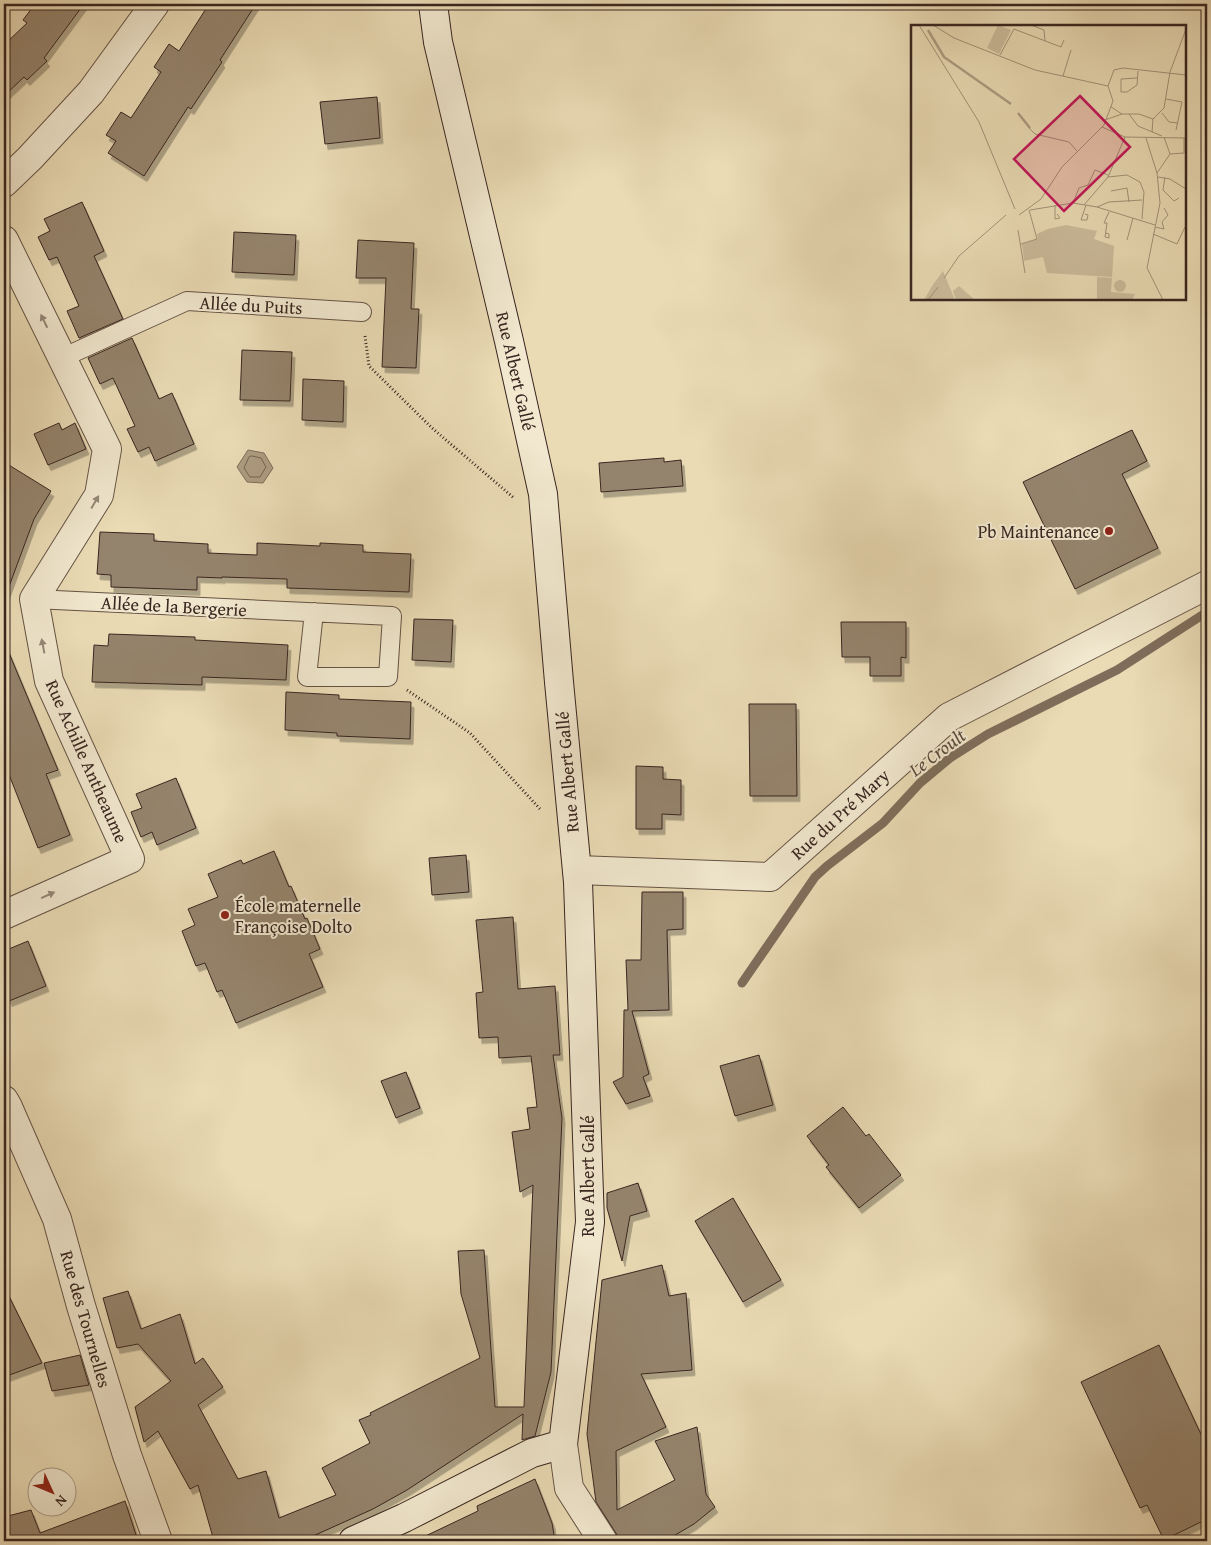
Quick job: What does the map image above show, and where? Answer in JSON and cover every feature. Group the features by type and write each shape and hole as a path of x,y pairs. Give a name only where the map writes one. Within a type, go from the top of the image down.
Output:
{"street":[{"path":"4,183 30,158 91,92 155,4"},
{"name":"Rue Albert Gallé","path":"432,4 440,51 544,494 558,672 577,870 590,1222 563,1444 569,1488 603,1541"},
{"path":"4,240 107,449 99,496 34,599"},
{"name":"Rue du Pré Mary","path":"577,870 770,877 949,717 1207,585"},
{"name":"Rue Achille Antheaume","path":"4,915 130,859 49,681 34,599"},
{"name":"Rue des Tournelles","path":"4,1100 57,1218 81,1306 127,1455 158,1541"},
{"path":"353,1541 404,1518 532,1453 563,1444"}],"lane":[{"name":"Allée du Puits","path":"62,358 187,301 362,312"},
{"name":"Allée de la Bergerie","path":"34,599 392,616 388,677"},
{"path":"314,612 307,677 388,677"}],"path":[{"path":"362,312 369,366 432,428 546,526"},
{"path":"388,677 470,733 542,810"}],"water":[{"path":"248,450 264,453 273,468 263,483 247,482 237,467"}],"building":[{"path":"35,4 84,4 44,58 47,61 27,80 24,77 4,96 4,45 27,23 23,20"},
{"path":"209,4 256,4 220,60 222,62 191,109 188,107 144,176 108,153 116,141 106,135 121,112 131,118 161,72 154,67 169,44 179,51"},
{"path":"377,97 380,138 325,144 320,102"},
{"path":"82,202 104,251 94,256 123,319 79,338 67,311 79,306 57,257 49,260 38,237 50,231 44,219"},
{"path":"234,232 296,235 294,275 232,272"},
{"path":"358,240 414,243 411,309 419,309 416,368 382,367 386,278 356,278"},
{"path":"132,338 159,399 172,393 194,444 155,461 149,447 138,452 127,429 135,426 113,378 100,384 88,358"},
{"path":"242,350 292,352 290,401 240,400"},
{"path":"303,379 344,381 343,422 302,420"},
{"path":"59,423 62,430 75,423 86,449 48,465 34,434"},
{"path":"1132,430 1147,461 1122,474 1158,548 1075,589 1023,482"},
{"path":"664,458 664,462 681,460 683,486 601,492 599,463"},
{"path":"4,462 51,491 34,519 7,592 4,592"},
{"path":"100,532 154,534 154,541 208,544 208,553 257,555 257,543 320,546 320,543 363,545 363,552 411,554 409,592 287,588 287,579 222,577 197,577 197,590 111,587 111,575 97,574"},
{"path":"414,619 453,620 451,662 412,660"},
{"path":"841,622 906,622 906,658 901,657 901,676 870,676 870,657 842,657"},
{"path":"109,634 195,637 195,640 288,645 286,680 202,677 202,685 92,682 94,645 108,646"},
{"path":"4,641 58,770 46,774 70,835 38,848 4,762"},
{"path":"286,692 339,695 339,699 411,702 410,739 337,736 337,733 285,730"},
{"path":"749,704 796,704 797,796 750,796"},
{"path":"636,766 663,767 663,779 681,780 681,815 662,814 662,829 636,829"},
{"path":"176,778 196,828 157,845 152,832 141,837 131,812 142,808 136,794"},
{"path":"274,851 289,887 291,886 305,919 307,918 320,949 309,954 323,987 236,1023 222,990 217,992 205,963 196,966 182,931 195,925 188,909 218,897 208,874 241,860 243,864"},
{"path":"466,855 469,892 432,895 429,858"},
{"path":"642,892 683,892 683,929 667,930 669,1010 632,1011 649,1074 643,1077 650,1096 626,1104 613,1082 623,1077 624,1010 628,1010 626,960 641,960"},
{"path":"513,917 518,989 555,986 560,1055 553,1055 562,1118 551,1372 535,1436 522,1440 523,1414 407,1490 373,1509 302,1541 214,1541 198,1485 190,1489 158,1431 144,1442 135,1407 171,1381 138,1344 117,1348 103,1298 128,1291 141,1329 180,1314 195,1364 203,1358 223,1387 198,1405 238,1479 266,1471 279,1518 336,1495 322,1468 370,1443 359,1420 480,1358 461,1294 458,1251 484,1250 495,1407 524,1407 533,1185 520,1192 512,1132 530,1129 527,1108 537,1107 531,1056 499,1058 498,1037 479,1038 476,993 483,992 476,920"},
{"path":"28,941 46,986 9,1001 4,987 4,951"},
{"path":"759,1055 773,1105 735,1116 720,1066"},
{"path":"406,1072 420,1108 396,1118 381,1081"},
{"path":"843,1107 866,1136 869,1134 901,1175 859,1208 826,1167 829,1165 807,1136"},
{"path":"638,1183 647,1211 630,1216 622,1261 607,1208 607,1193"},
{"path":"733,1198 781,1280 743,1302 695,1221"},
{"path":"662,1265 669,1296 686,1293 692,1370 641,1374 666,1427 616,1451 617,1510 675,1480 655,1441 697,1427 706,1494 715,1507 694,1524 665,1541 621,1541 596,1502 587,1434 602,1280"},
{"path":"4,1286 42,1363 4,1377"},
{"path":"1159,1345 1207,1447 1207,1519 1164,1540 1147,1505 1140,1508 1081,1382"},
{"path":"80,1355 89,1385 52,1391 44,1363"},
{"path":"535,1479 552,1523 555,1541 415,1541 478,1511 477,1506"},
{"path":"125,1501 138,1541 4,1541 4,1517 28,1511 28,1518 34,1518 40,1533"}],"waterway":[{"name":"Le Croult","path":"742,983 815,877 883,823 920,783 950,758 988,734 1117,670 1207,612"}],"place":[{"name":"Pb Maintenance","path":"1109,531"},
{"name":"École maternelle Françoise Dolto","path":"225,915"}]}
